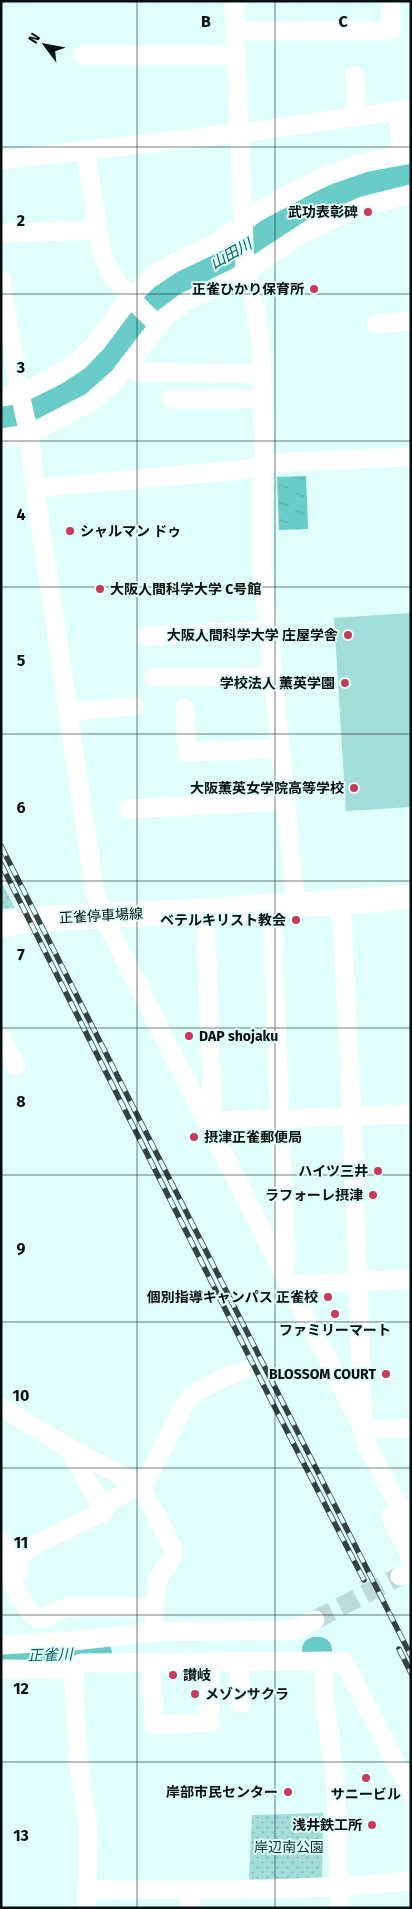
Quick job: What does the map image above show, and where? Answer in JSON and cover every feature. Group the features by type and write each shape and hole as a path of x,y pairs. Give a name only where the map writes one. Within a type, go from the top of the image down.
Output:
{"main road":[{"name":"正雀停車場線","path":"1,925 38,920 411,897"}],"street":[{"path":"234,1 245,269 251,286 261,340 264,452 262,466 262,566 286,801 280,1120 286,1280"},
{"path":"236,32 391,30 391,1"},
{"path":"82,55 237,55"},
{"path":"355,76 356,116"},
{"path":"1,160 240,133 405,109 401,155 362,162 325,176 282,198 218,242 159,272 148,280 131,298 97,342 79,361 56,376 10,396"},
{"path":"85,150 98,230 106,264 114,278 157,324"},
{"path":"1,438 29,434 91,402 128,367 157,324 186,302 309,230 363,206 411,194"},
{"path":"1,233 98,230"},
{"path":"1,280 10,396 29,434 35,488 95,894 103,916 363,1430 367,1444 411,1530"},
{"path":"376,324 411,322"},
{"path":"128,367 136,372 262,374"},
{"path":"180,404 263,399"},
{"path":"35,488 250,469 269,463 411,457"},
{"path":"147,636 270,630"},
{"path":"154,677 274,677"},
{"path":"68,712 134,706"},
{"path":"185,708 187,752 281,749"},
{"path":"129,809 286,801"},
{"path":"341,902 352,1116 363,1430 357,1450 411,1558"},
{"path":"205,911 214,1113 207,1123"},
{"path":"1,1038 16,1066"},
{"path":"207,1123 216,1121 411,1114"},
{"path":"286,1280 358,1282 411,1279"},
{"path":"101,1505 141,1486 148,1477 183,1407 192,1395 221,1379 242,1371"},
{"path":"1,1407 68,1447 141,1486 175,1553 159,1577 154,1607 154,1632"},
{"path":"363,1430 411,1428"},
{"path":"9,1567 41,1542 105,1511 68,1447"},
{"path":"1,1540 9,1567 25,1605 36,1618 42,1618 66,1607 154,1607"},
{"path":"9,1567 40,1606 52,1601"},
{"path":"1,1669 74,1654 154,1632 294,1630 315,1620"},
{"path":"1,1646 74,1654 82,1663 344,1661 411,1793"},
{"path":"74,1654 78,1758 88,1826 87,1899 191,1899 411,1881"},
{"path":"324,1661 328,1735 335,1768 340,1908"},
{"path":"151,1662 154,1725 211,1722 210,1662"},
{"path":"240,1662 240,1704"}],"green space":[{"path":"411,613 411,807 346,811 334,618"},
{"path":"1,881 15,908 1,909"},
{"name":"岸辺南公園","path":"323,1813 322,1877 249,1882 252,1815"}],"water":[{"path":"306,476 308,529 279,530 277,477"}],"waterway":[{"name":"山田川","path":"1,418 31,410 85,380 118,347 149,307 183,280 219,262 297,214 340,195 372,184 411,177"},
{"name":"正雀川","path":"1,1657 99,1653"}],"tunnel":[{"path":"315,1620 400,1576"}],"railway":[{"path":"1,846 411,1656"},
{"path":"1,864 271,1400 364,1580"},
{"path":"399,1649 411,1673"}],"place":[{"name":"武功表彰碑","path":"368,212"},
{"name":"正雀ひかり保育所","path":"314,289"},
{"name":"シャルマン ドゥ","path":"70,531"},
{"name":"大阪人間科学大学 C号館","path":"100,589"},
{"name":"大阪人間科学大学 庄屋学舎","path":"348,635"},
{"name":"学校法人 薫英学園","path":"345,683"},
{"name":"大阪薫英女学院高等学校","path":"354,788"},
{"name":"ベテルキリスト教会","path":"296,920"},
{"name":"DAP shojaku","path":"189,1036"},
{"name":"摂津正雀郵便局","path":"194,1137"},
{"name":"ハイツ三井","path":"378,1171"},
{"name":"ラフォーレ摂津","path":"373,1195"},
{"name":"個別指導キャンパス 正雀校","path":"328,1297"},
{"name":"ファミリーマート","path":"335,1314"},
{"name":"BLOSSOM COURT","path":"386,1374"},
{"name":"讃岐","path":"173,1675"},
{"name":"メゾンサクラ","path":"195,1694"},
{"name":"サニービル","path":"366,1778"},
{"name":"岸部市民センター","path":"288,1792"},
{"name":"浅井鉄工所","path":"372,1825"}]}
